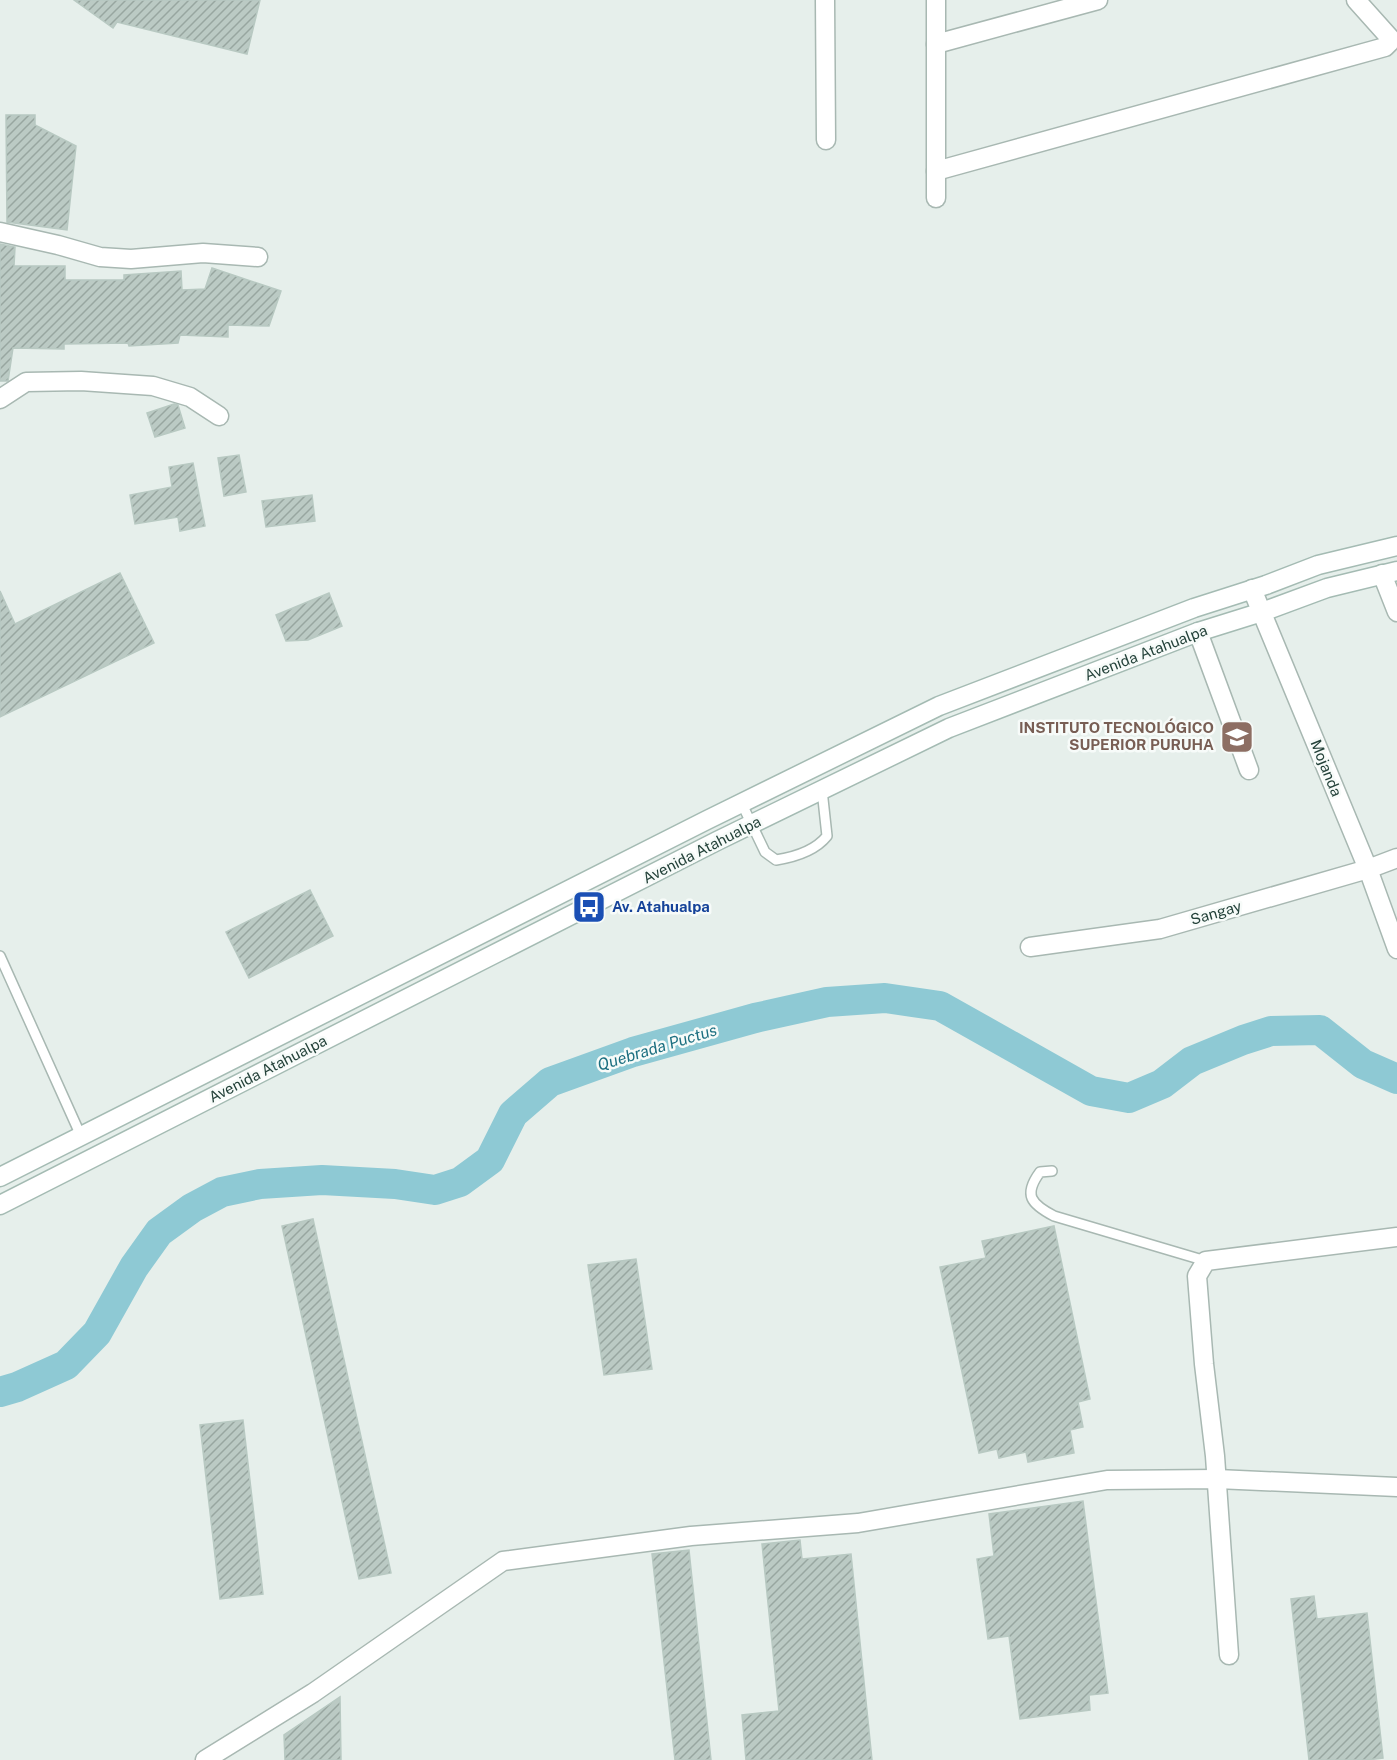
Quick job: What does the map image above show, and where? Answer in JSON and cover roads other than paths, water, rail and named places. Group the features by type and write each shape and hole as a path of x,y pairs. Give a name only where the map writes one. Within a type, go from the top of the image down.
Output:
{"street":[{"path":"825,0 826,140"},
{"path":"936,0 936,198"},
{"path":"936,44 1098,0"},
{"path":"936,171 1385,47 1390,38 1356,0"},
{"path":"0,232 100,257 131,259 203,253 258,257"},
{"path":"0,399 27,382 81,381 153,386 190,397 219,416"},
{"name":"Avenida Atahualpa","path":"0,1177 741,802 939,706 1194,608 1318,565 1397,546"},
{"path":"1390,572 1397,612"},
{"name":"Avenida Atahualpa","path":"0,1205 752,824 949,728 1198,632 1327,588 1390,572"},
{"name":"Mojanda","path":"1252,589 1368,869 1397,949"},
{"path":"1198,632 1249,770"},
{"path":"1029,671 1039,694"},
{"path":"825,762 829,787"},
{"name":"Sangay","path":"1030,947 1160,929 1368,869 1397,858"},
{"path":"588,880 599,901"},
{"path":"385,982 396,1004"},
{"path":"1229,1655 1217,1479 1197,1276 1206,1261 1397,1237"},
{"path":"206,1760 313,1693 503,1561 691,1536 858,1523 1107,1480 1217,1479 1397,1487"}],"lane":[{"path":"741,802 765,852 776,860 791,858 820,845 827,836 829,787"},
{"path":"0,956 81,1136"},
{"path":"1052,1171 1040,1172 1031,1184 1031,1198 1040,1208 1054,1216 1206,1261"}],"waterway":[{"name":"Quebrada Puctus","path":"0,1392 17,1387 66,1365 97,1333 134,1267 159,1232 192,1208 222,1192 260,1184 322,1180 395,1184 435,1190 460,1182 490,1160 513,1114 550,1082 633,1052 755,1018 827,1002 885,998 940,1006 1091,1091 1129,1098 1162,1084 1192,1061 1271,1031 1320,1030 1363,1064 1397,1079"}],"place":[{"name":"INSTITUTO TECNOLÓGICO SUPERIOR PURUHA","path":"1237,737"},
{"name":"Av. Atahualpa","path":"589,907"}]}
